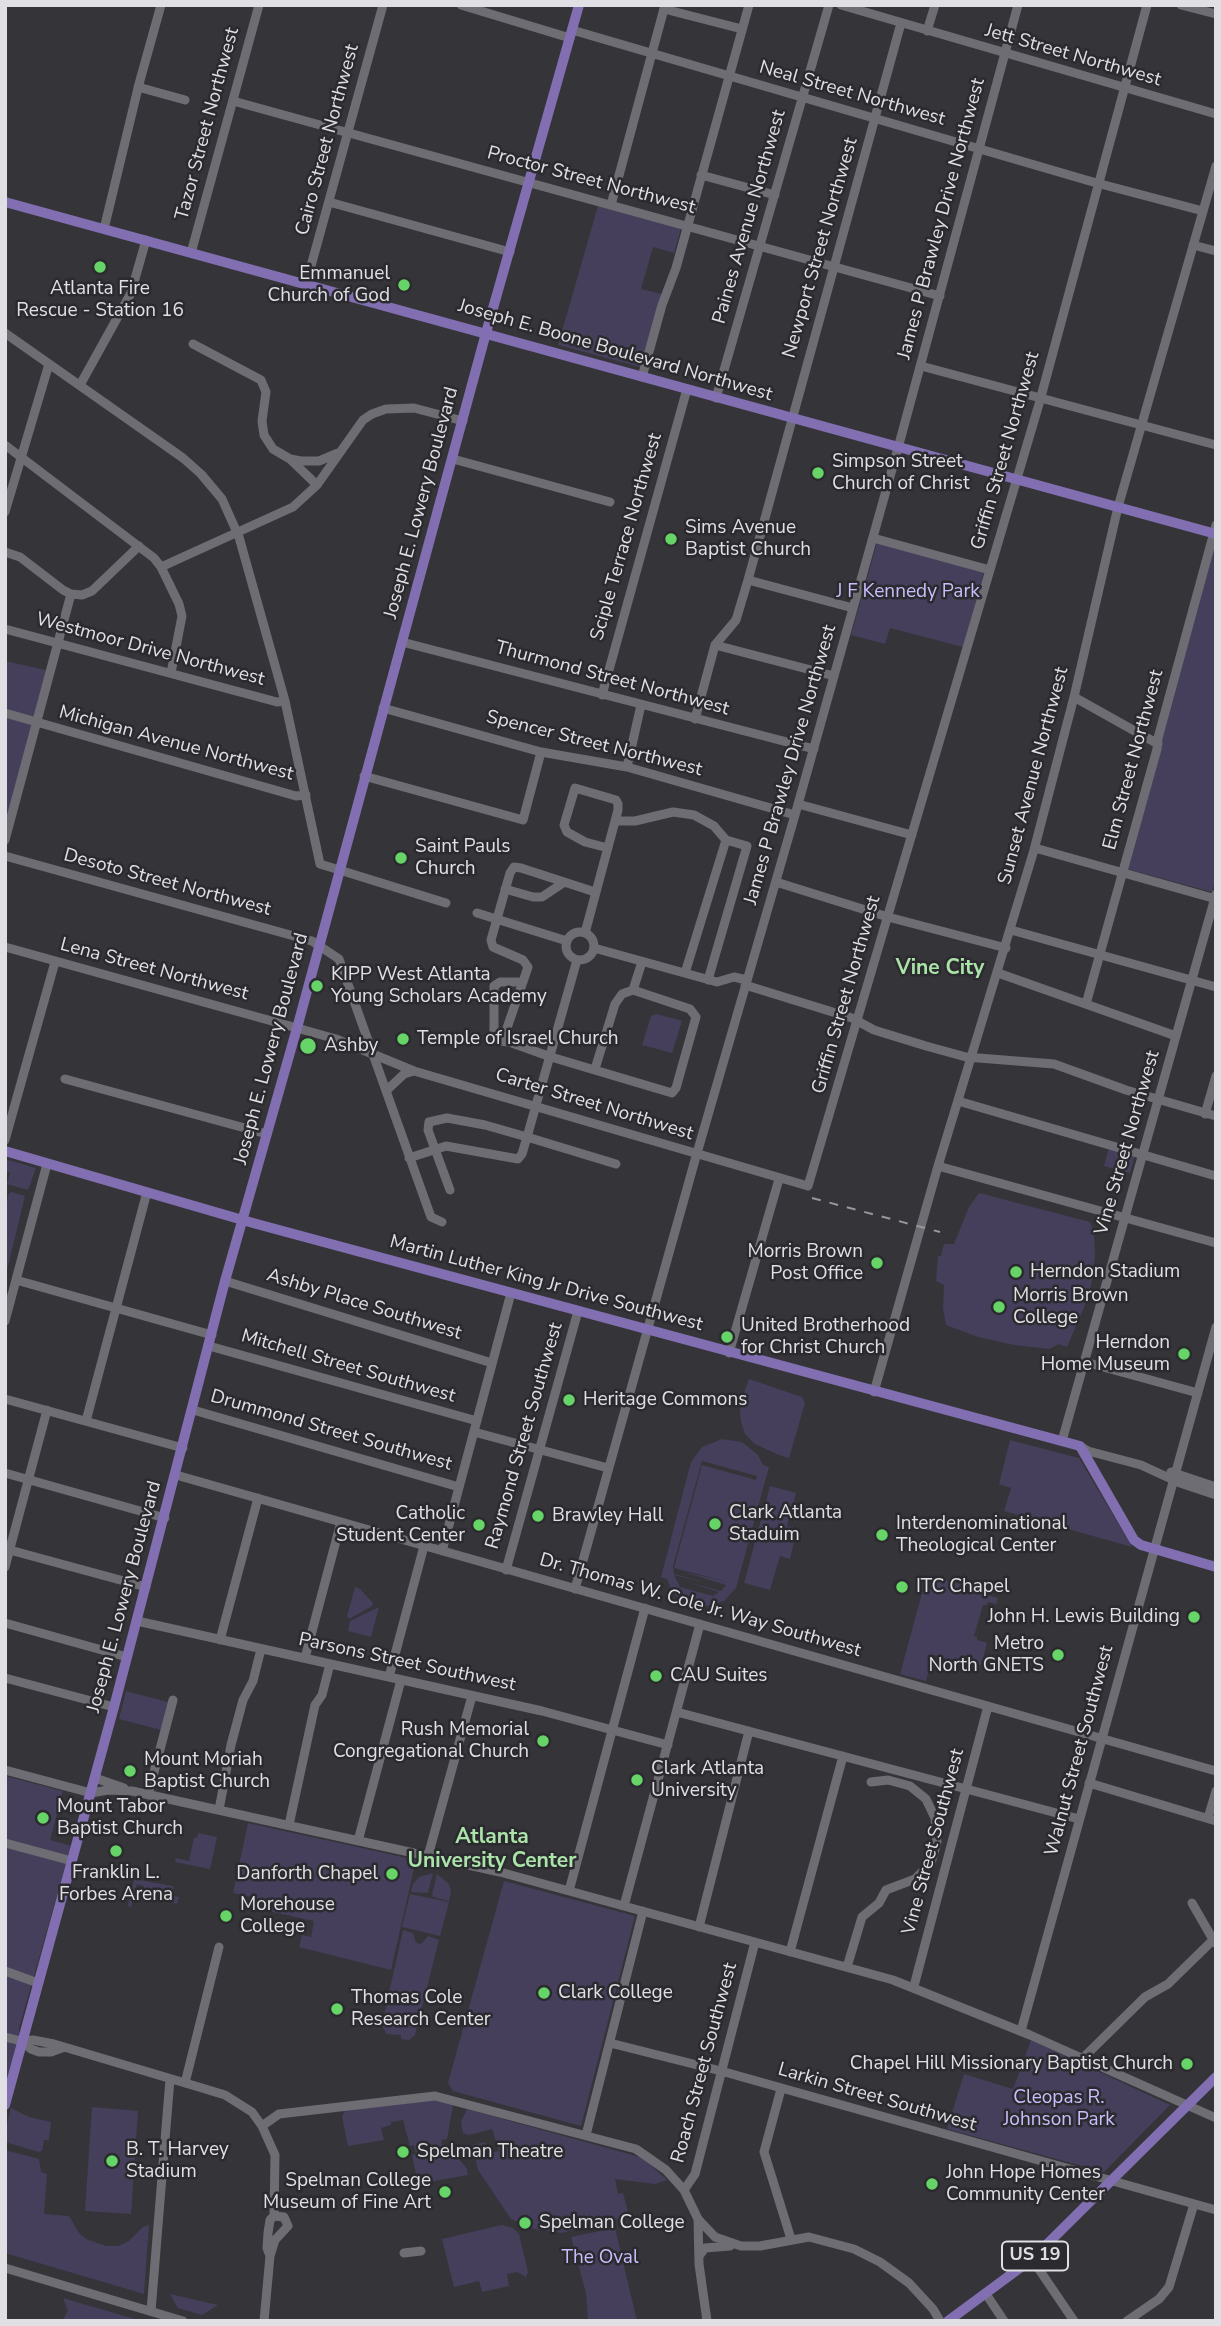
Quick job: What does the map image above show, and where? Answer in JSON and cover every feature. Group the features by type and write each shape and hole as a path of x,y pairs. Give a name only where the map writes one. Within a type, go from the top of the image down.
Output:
{"main road":[{"name":"Joseph E. Lowery Boulevard","path":"5,2105 176,1475 225,1281 579,5"},
{"name":"Joseph E. Boone Boulevard Northwest","path":"5,202 1118,508 1215,531"},
{"name":"Martin Luther King Jr Drive Southwest","path":"5,1151 244,1220 1080,1446"},
{"path":"1080,1446 1134,1540 1153,1549 1216,1567"},
{"name":"US 19","path":"948,2321 1032,2259 1216,2077"}],"street":[{"path":"104,229 161,5"},
{"name":"Tazor Street Northwest","path":"191,253 259,5"},
{"name":"Cairo Street Northwest","path":"306,284 383,5"},
{"name":"Neal Street Northwest","path":"461,5 652,54 1100,184 1203,211"},
{"path":"642,377 662,305 676,268 750,5"},
{"name":"Paines Avenue Northwest","path":"716,398 829,5"},
{"name":"Jett Street Northwest","path":"842,5 1216,114"},
{"path":"927,31 935,5"},
{"name":"James P Brawley Drive Northwest","path":"575,1589 696,1154 814,749 1018,5"},
{"name":"Griffin Street Northwest","path":"808,1186 1017,480 1147,5"},
{"path":"1181,5 1216,15"},
{"path":"611,205 664,7 742,29"},
{"name":"Newport Street Northwest","path":"695,719 715,645 736,620 748,580 901,23"},
{"path":"138,87 186,100"},
{"name":"Proctor Street Northwest","path":"233,101 940,296"},
{"name":"Sunset Avenue Northwest","path":"874,1392 938,1166 1035,848 1118,508 1216,166"},
{"path":"701,175 775,195"},
{"path":"329,202 510,252"},
{"path":"80,385 131,293 146,240"},
{"path":"1193,245 1216,251"},
{"path":"5,333 155,437 201,474 222,499 237,533 285,701 320,864 446,902"},
{"path":"193,344 255,374 261,380 266,392 262,421 264,435 273,449 290,459 317,485"},
{"path":"5,512 49,364"},
{"path":"921,366 1216,445"},
{"name":"Sciple Terrace Northwest","path":"601,695 687,390"},
{"path":"161,567 293,507 317,485 363,420 386,410 414,408 463,421"},
{"path":"5,445 139,546 161,567 180,604 183,616 170,673"},
{"path":"290,459 319,461 340,452"},
{"path":"453,459 610,502"},
{"name":"Elm Street Northwest","path":"1086,1004 1215,531"},
{"path":"873,538 990,570"},
{"path":"5,552 20,557 71,594 82,595 92,590 139,546"},
{"path":"748,580 853,608"},
{"path":"5,840 71,594"},
{"name":"Westmoor Drive Northwest","path":"5,629 277,702 285,701"},
{"name":"Thurmond Street Northwest","path":"402,642 814,749"},
{"path":"715,645 834,676"},
{"path":"1074,697 1158,744"},
{"path":"627,767 641,705"},
{"name":"Spencer Street Northwest","path":"383,708 541,752 627,767 795,815"},
{"name":"Michigan Avenue Northwest","path":"5,713 296,796 306,795"},
{"path":"364,776 523,820 541,752"},
{"path":"584,933 608,848 618,810 616,800 575,789 564,825 567,832 585,842 608,848"},
{"path":"798,804 912,835"},
{"path":"615,821 635,821 673,812 694,815 714,826 726,840 747,846 708,980"},
{"path":"685,973 726,840"},
{"path":"1035,848 1215,897"},
{"name":"Desoto Street Northwest","path":"5,856 319,944"},
{"path":"509,1042 508,1028 528,967 523,960 492,947 491,940 510,873 514,867 595,892"},
{"path":"776,882 888,917 1006,948"},
{"path":"505,889 542,897 563,883"},
{"name":"Vine Street Northwest","path":"1062,1441 1215,897"},
{"path":"477,913 567,941"},
{"path":"1011,930 1216,987"},
{"path":"574,933 584,933 593,939 594,948 587,959 577,960 567,952 567,941 574,933"},
{"path":"319,944 339,959 431,1217 442,1222"},
{"name":"Lena Street Northwest","path":"5,947 336,1039 372,1054"},
{"path":"594,948 717,982 734,977 852,1017 896,1038 972,1058 1054,1064 1158,1101 1216,1116"},
{"path":"409,1158 446,1146 518,1159 522,1154 550,1060 577,960"},
{"path":"5,1140 55,962"},
{"path":"633,990 642,962"},
{"path":"998,973 1176,1037"},
{"path":"523,982 500,982 494,986 494,1036 499,1041 509,1042 550,1060 595,1069 666,1093 672,1093 676,1088 696,1017 690,1009 633,990 622,994 615,1003 595,1069"},
{"name":"Carter Street Northwest","path":"372,1054 414,1071 808,1186"},
{"path":"387,1090 404,1074 414,1071"},
{"path":"1205,1114 1216,1076"},
{"path":"65,1079 267,1134"},
{"path":"958,1101 1216,1176"},
{"path":"450,1190 428,1130 429,1122 435,1119 447,1118 485,1125 616,1164"},
{"path":"5,1321 47,1164"},
{"path":"938,1166 1216,1243"},
{"path":"729,1353 779,1179"},
{"path":"86,1421 147,1192"},
{"name":"Mitchell Street Southwest","path":"16,1280 116,1308 210,1341 477,1421"},
{"name":"Ashby Place Southwest","path":"225,1281 492,1363"},
{"path":"442,1551 512,1293"},
{"name":"Raymond Street Southwest","path":"506,1570 578,1311"},
{"name":"Walnut Street Southwest","path":"1021,2031 1216,1327"},
{"path":"1085,1362 1198,1393"},
{"path":"5,1399 183,1448"},
{"path":"5,1567 47,1410"},
{"name":"Drummond Street Southwest","path":"193,1410 459,1487"},
{"path":"474,1432 608,1468"},
{"path":"1080,1446 1088,1451 1216,1488"},
{"path":"5,1473 164,1518"},
{"name":"Dr. Thomas W. Cole Jr. Way Southwest","path":"176,1475 1216,1771"},
{"path":"1174,1476 1216,1495"},
{"path":"220,1640 258,1498"},
{"path":"304,1658 341,1522"},
{"path":"389,1677 424,1546"},
{"path":"8,1549 146,1587"},
{"path":"569,1891 645,1608"},
{"name":"Parsons Street Southwest","path":"137,1621 472,1696 668,1745"},
{"path":"5,1623 127,1657"},
{"path":"624,1906 700,1624"},
{"path":"219,1810 232,1739 243,1700 253,1682 261,1649"},
{"path":"289,1825 315,1705 322,1695 330,1664"},
{"path":"5,1678 114,1707"},
{"path":"358,1841 401,1680"},
{"path":"428,1856 472,1696"},
{"path":"148,1795 173,1700"},
{"name":"Vine Street Southwest","path":"914,1986 988,1706"},
{"path":"677,1712 1079,1819"},
{"path":"699,1927 749,1731"},
{"path":"790,1952 843,1756"},
{"path":"5,1770 91,1793 108,1790 132,1791"},
{"path":"95,1778 148,1795 500,1871 914,1986 1216,2118"},
{"path":"847,1967 862,1917 879,1903 887,1890 915,1880 931,1863 937,1842 935,1818 926,1799 910,1786 888,1780 871,1782"},
{"path":"1089,1783 1212,1820 1216,1791"},
{"path":"5,1843 72,1861"},
{"path":"1083,2058 1138,2003 1168,1984 1214,1942 1192,1903"},
{"path":"586,2135 643,1911"},
{"name":"Roach Street Southwest","path":"684,2190 695,2175 755,1942"},
{"path":"185,2083 219,1947"},
{"path":"5,1971 38,1983"},
{"path":"5,2037 21,2041 39,2052 62,2048 170,2078 225,2095 252,2112 262,2126 275,2155 274,2216 270,2220 267,2248 270,2256"},
{"name":"Larkin Street Southwest","path":"610,2043 721,2071 1216,2210"},
{"path":"151,2311 170,2078"},
{"path":"781,2088 764,2152 790,2239"},
{"path":"262,2126 279,2115 435,2095 636,2149 666,2170 684,2190 698,2219 715,2236 741,2246"},
{"path":"1126,2321 1159,2298 1168,2287 1194,2204"},
{"path":"264,2321 270,2256 275,2240 288,2226 284,2217 274,2216"},
{"path":"698,2219 698,2257 707,2321"},
{"path":"698,2257 702,2250 709,2246 761,2246 790,2239 809,2238 828,2241 874,2258 909,2283 933,2309 940,2321"},
{"path":"404,2253 421,2251"},
{"path":"1032,2259 1074,2321"},
{"path":"5,2268 183,2321"},
{"path":"986,2294 1004,2321"}],"green space":[{"path":"598,206 681,228 674,253 653,247 641,289 662,294 640,367 558,345"},
{"path":"1214,542 1216,878 1212,892 1127,869"},
{"name":"J F Kennedy Park","path":"877,543 984,572 963,647 890,628 885,644 851,635"},
{"path":"5,661 50,671 5,841"},
{"path":"657,1014 682,1021 672,1053 642,1045 651,1016"},
{"path":"1109,1148 1135,1155 1130,1173 1104,1166"},
{"path":"5,1159 36,1168 28,1190 7,1184 10,1173 5,1171"},
{"path":"9,1193 25,1196 7,1270 5,1209"},
{"name":"Herndon Stadium","path":"979,1193 1090,1222 1094,1233 1093,1275 1088,1298 1067,1347 1059,1344 1049,1349 1014,1345 978,1337 946,1325 943,1308 944,1285 936,1281 938,1256 941,1256 944,1244 954,1244 969,1207"},
{"path":"749,1379 802,1397 805,1403 789,1458 755,1444 745,1434 740,1411"},
{"path":"722,1439 742,1442 758,1455 763,1465 769,1467 736,1588 724,1601 703,1607 679,1598 672,1591 667,1579 661,1577 691,1462 702,1447","holes":["702,1461 757,1476 756,1480 702,1465 674,1568 728,1582 684,1572 726,1585 721,1591 684,1581 719,1592 713,1596 680,1587 674,1575 716,1585 674,1574 673,1566"]},
{"path":"1010,1440 1079,1458 1132,1547 1004,1511 1011,1488 999,1484"},
{"path":"770,1486 796,1493 787,1526 797,1529 790,1559 780,1556 770,1590 744,1583"},
{"path":"927,1575 960,1584 959,1589 998,1598 996,1604 988,1602 983,1605 974,1636 987,1643 981,1665 975,1664 973,1668 933,1655 926,1681 900,1674"},
{"path":"355,1587 373,1603 349,1619 347,1616"},
{"path":"379,1607 371,1637 348,1631 350,1621"},
{"path":"126,1691 168,1702 161,1730 119,1719"},
{"path":"5,1776 63,1791 50,1840 71,1846 19,2028 20,2051 5,2096"},
{"path":"248,1823 416,1860 391,1970 299,1947 302,1935 311,1937 314,1921 259,1909 261,1899 233,1893"},
{"path":"198,1833 217,1837 210,1869 175,1862 176,1858 189,1861 194,1838 197,1838"},
{"path":"433,1873 428,1893 411,1892 419,1877"},
{"path":"437,1874 449,1884 449,1901 433,1897"},
{"path":"134,1879 173,1886 174,1896 179,1897 177,1904 142,1895 144,1886 137,1884 131,1907 128,1906"},
{"path":"504,1881 635,1916 581,2126 453,2091 448,2083"},
{"path":"410,1894 449,1902 440,1936 402,1927"},
{"path":"403,1930 413,1933 416,1943 421,1944 428,1936 439,1940 415,2035 409,2040 401,2039 401,2035 386,2034 382,2024"},
{"name":"Cleopas R. Johnson Park","path":"1031,2040 1170,2105 1104,2172 947,2129 964,2074 1013,2089"},
{"path":"439,2100 453,2105 447,2139 442,2140 441,2144 449,2146 467,2169 468,2175 418,2184 412,2155 416,2154 414,2145 410,2146 403,2120 391,2122 391,2125 381,2128 384,2140 348,2146 342,2116 346,2110"},
{"name":"B. T. Harvey Stadium","path":"92,2107 138,2111 131,2214 85,2211"},
{"path":"11,2108 29,2117 51,2122 49,2140 44,2140 42,2151 5,2142"},
{"path":"467,2109 643,2158 667,2180 655,2184 615,2179 618,2194 623,2193 629,2216 562,2233 535,2229 511,2219 478,2170 472,2145 485,2142 489,2153 499,2151 492,2129 469,2135 463,2133 461,2122"},
{"path":"5,2150 39,2159 41,2172 47,2174 44,2214 69,2216 86,2239 106,2246 118,2246 149,2225 144,2294 5,2253"},
{"path":"502,2225 513,2228 519,2234 528,2272 526,2277 517,2272 507,2274 509,2286 482,2292 479,2281 454,2287 442,2239"},
{"name":"The Oval","path":"615,2228 637,2321 588,2321 586,2293 571,2237"},
{"path":"170,2294 218,2305 202,2315 178,2308"},
{"path":"63,2298 142,2321 62,2321 68,2311"}],"railway":[{"path":"812,1198 940,1232"}],"place":[{"name":"Atlanta Fire Rescue - Station 16","path":"100,267"},
{"name":"Emmanuel Church of God","path":"404,285"},
{"name":"Simpson Street Church of Christ","path":"818,473"},
{"name":"Sims Avenue Baptist Church","path":"671,539"},
{"name":"Saint Pauls Church","path":"401,858"},
{"name":"KIPP West Atlanta Young Scholars Academy","path":"317,986"},
{"name":"Temple of Israel Church","path":"403,1039"},
{"name":"Ashby","path":"308,1046"},
{"name":"Morris Brown Post Office","path":"877,1263"},
{"name":"Herndon Stadium","path":"1016,1272"},
{"name":"Morris Brown College","path":"999,1307"},
{"name":"United Brotherhood for Christ Church","path":"727,1337"},
{"name":"Herndon Home Museum","path":"1184,1354"},
{"name":"Heritage Commons","path":"569,1400"},
{"name":"Brawley Hall","path":"538,1516"},
{"name":"Clark Atlanta Staduim","path":"715,1524"},
{"name":"Catholic Student Center","path":"479,1525"},
{"name":"Interdenominational Theological Center","path":"882,1535"},
{"name":"ITC Chapel","path":"902,1587"},
{"name":"John H. Lewis Building","path":"1194,1617"},
{"name":"Metro North GNETS","path":"1058,1655"},
{"name":"CAU Suites","path":"656,1676"},
{"name":"Rush Memorial Congregational Church","path":"543,1741"},
{"name":"Mount Moriah Baptist Church","path":"130,1771"},
{"name":"Clark Atlanta University","path":"637,1780"},
{"name":"Mount Tabor Baptist Church","path":"43,1818"},
{"name":"Franklin L. Forbes Arena","path":"116,1851"},
{"name":"Danforth Chapel","path":"392,1874"},
{"name":"Morehouse College","path":"226,1916"},
{"name":"Clark College","path":"544,1993"},
{"name":"Thomas Cole Research Center","path":"337,2009"},
{"name":"Chapel Hill Missionary Baptist Church","path":"1187,2064"},
{"name":"Spelman Theatre","path":"403,2152"},
{"name":"B. T. Harvey Stadium","path":"112,2161"},
{"name":"John Hope Homes Community Center","path":"932,2184"},
{"name":"Spelman College Museum of Fine Art","path":"445,2192"},
{"name":"Spelman College","path":"525,2223"}],"district":[{"name":"Vine City","path":"940,969"},
{"name":"Atlanta University Center","path":"492,1850"}]}
